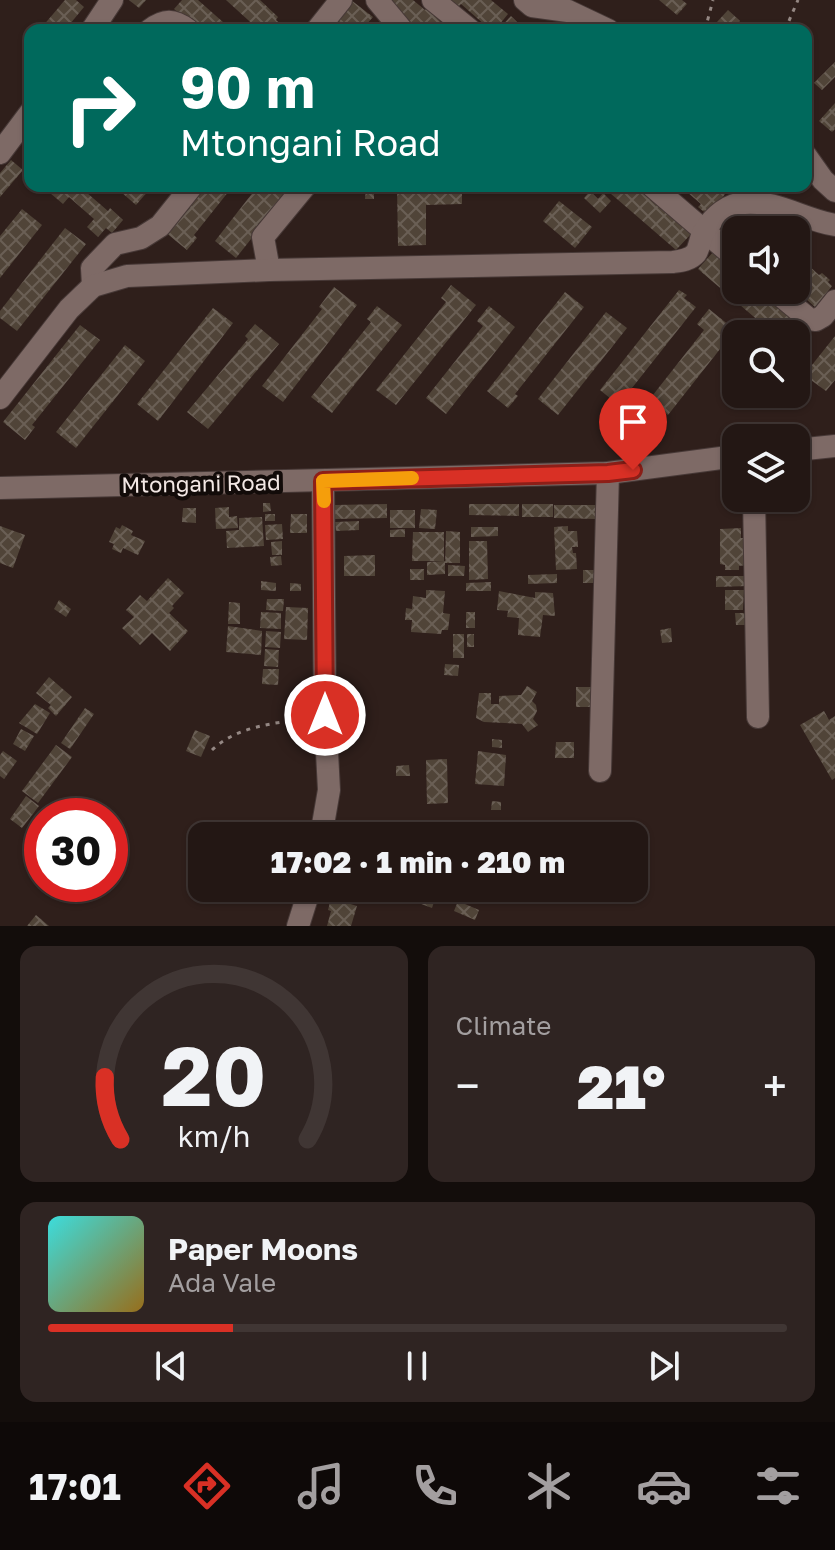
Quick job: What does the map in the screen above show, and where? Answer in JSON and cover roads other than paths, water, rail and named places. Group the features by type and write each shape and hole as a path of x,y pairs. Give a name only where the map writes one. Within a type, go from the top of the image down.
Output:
{"street":[{"path":"322,24 341,0"},
{"path":"377,0 397,24"},
{"path":"433,0 463,24"},
{"path":"525,0 532,6 568,11 595,24"},
{"path":"0,153 24,121"},
{"path":"812,164 835,191"},
{"path":"93,286 92,268 115,244 141,238 160,226 187,192"},
{"path":"269,270 263,237 300,192"},
{"path":"659,192 722,246"},
{"path":"0,398 69,309 93,286 127,276 685,261 695,254 704,231 729,205 744,203 767,203 835,225"},
{"path":"791,304 809,319 816,320 835,301"},
{"path":"810,449 835,446"},
{"name":"Mtongani Road","path":"0,488 608,473 722,458"},
{"path":"600,771 608,473"},
{"path":"323,481 325,715 329,790 323,822"},
{"path":"754,512 758,717"},
{"path":"298,926 306,902"}]}
